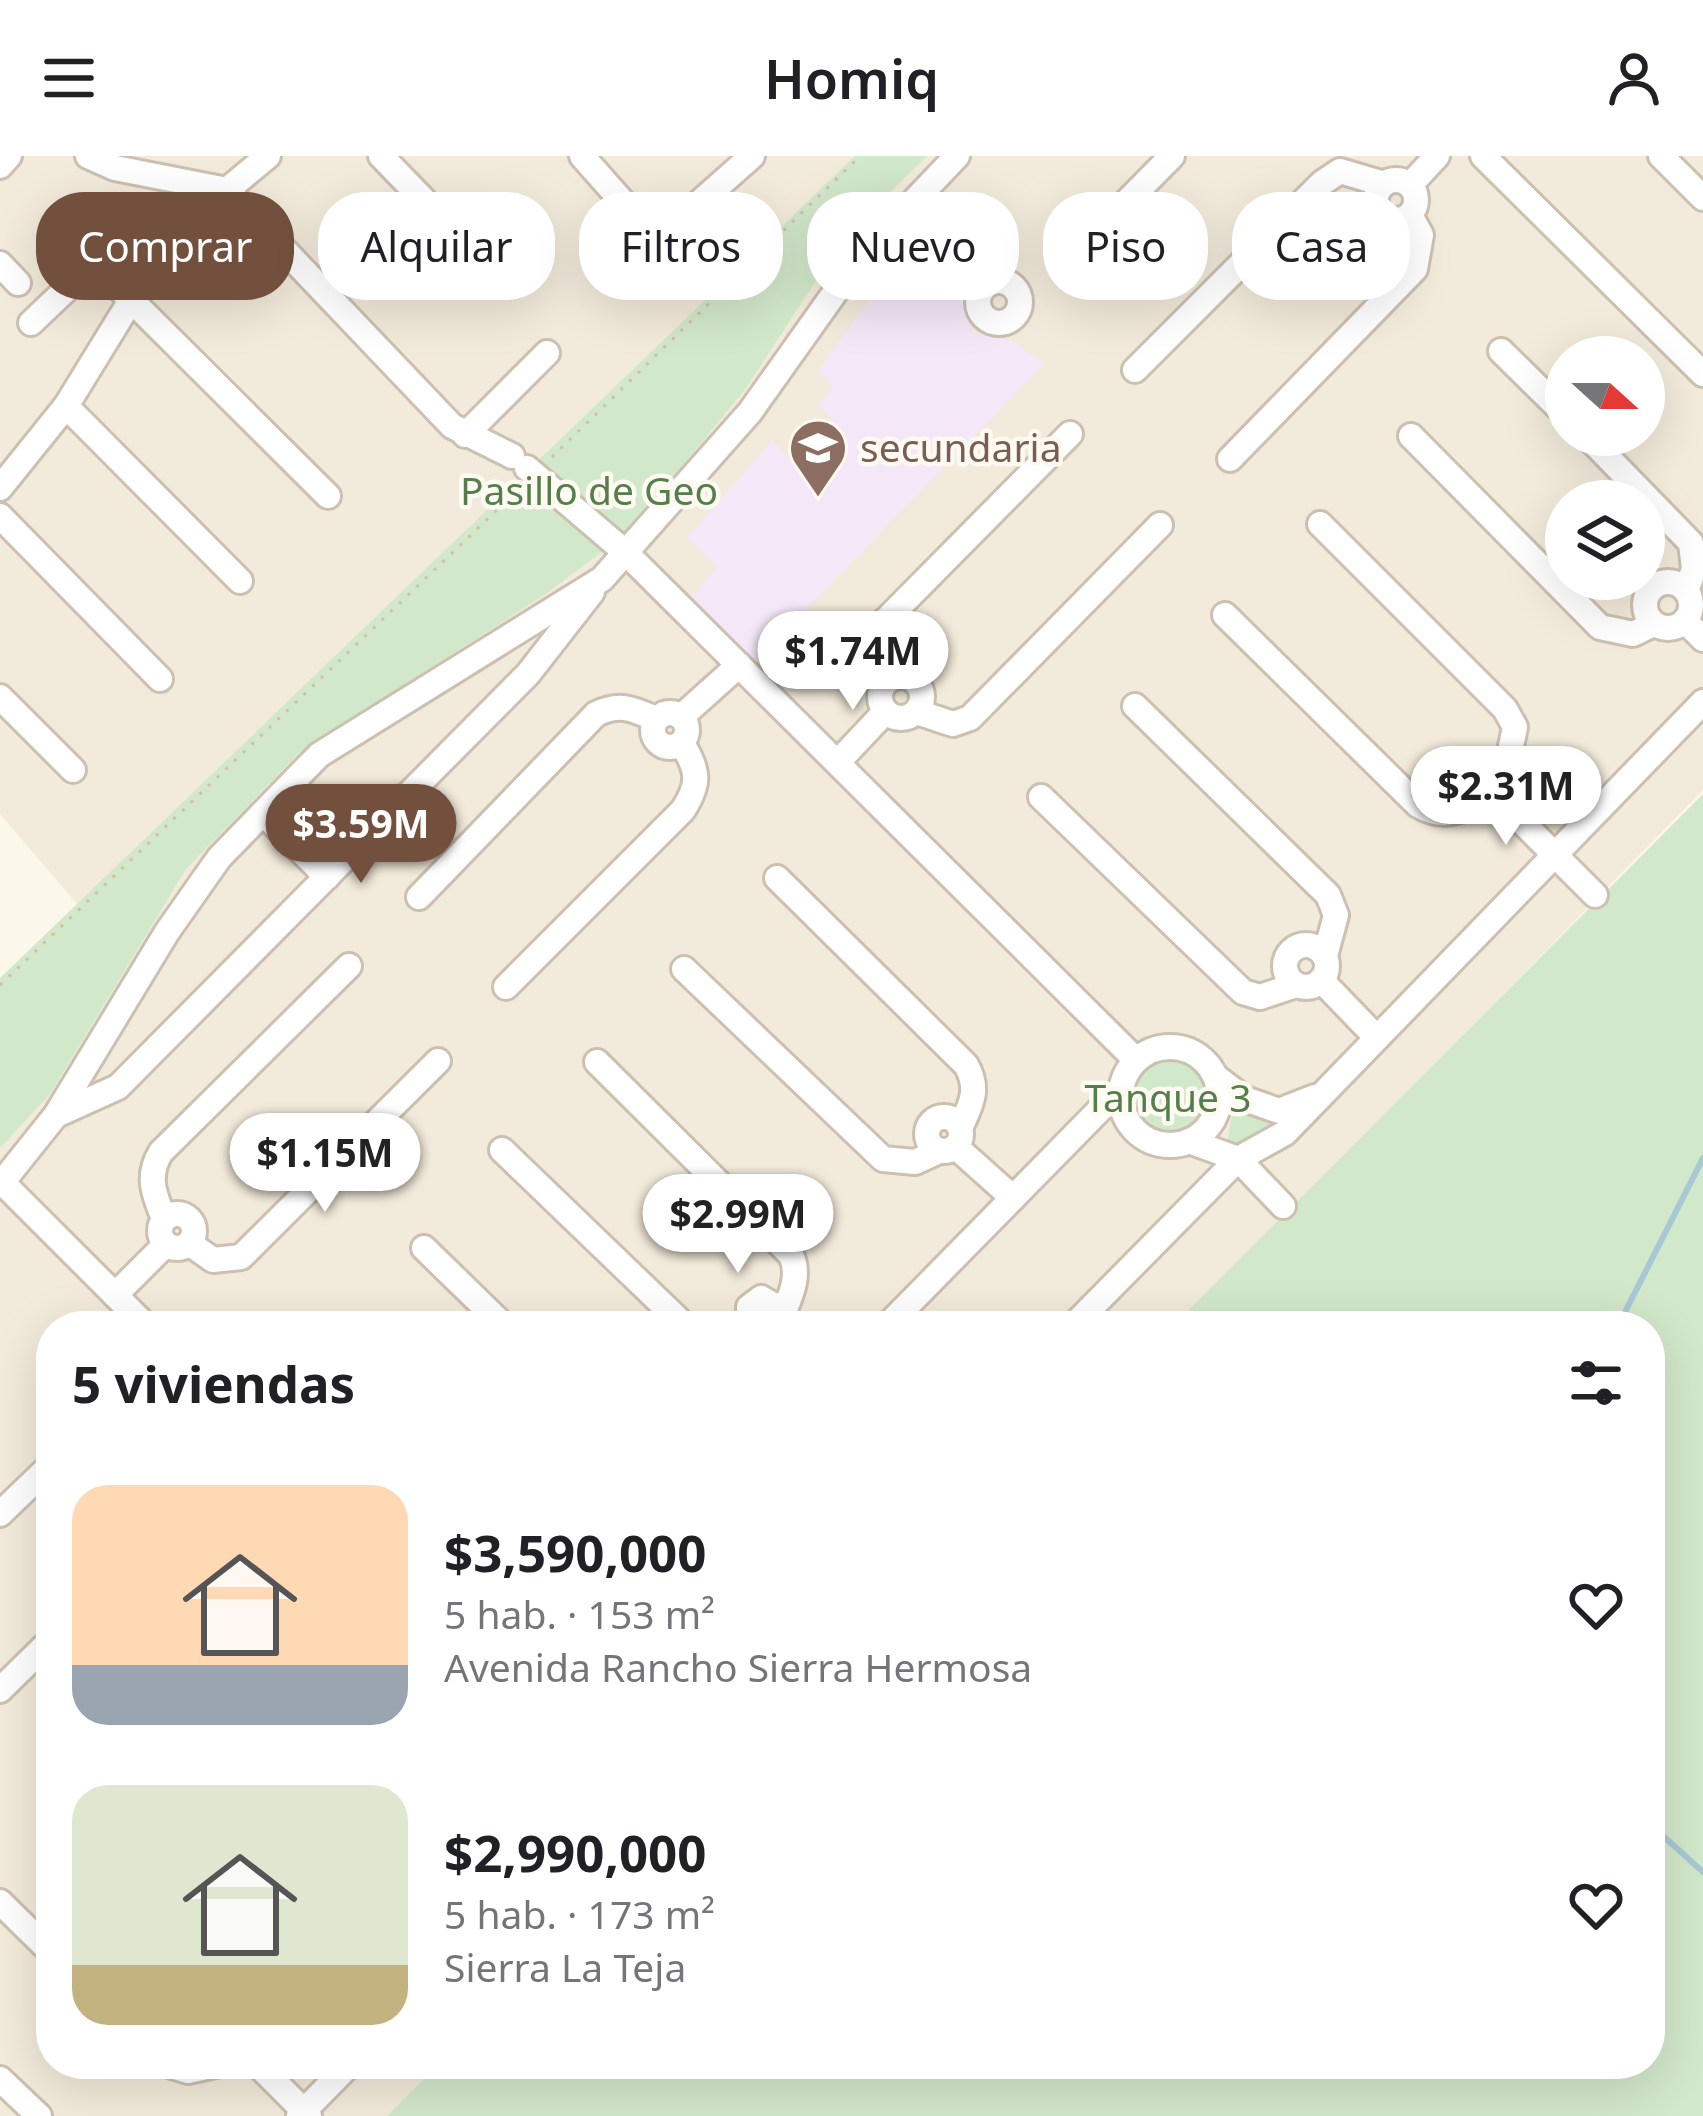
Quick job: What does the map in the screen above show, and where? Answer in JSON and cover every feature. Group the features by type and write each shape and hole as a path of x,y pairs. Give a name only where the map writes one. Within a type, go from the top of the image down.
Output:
{"street":[{"path":"0,166 9,156"},
{"path":"88,156 115,168 227,190 465,435 524,466 625,552 1136,1060"},
{"path":"227,190 268,156"},
{"path":"381,156 416,192"},
{"path":"582,156 675,245 699,203 752,156"},
{"path":"919,192 957,156"},
{"path":"1136,192 1172,156"},
{"path":"1377,192 1437,156"},
{"path":"1483,156 1703,374"},
{"path":"1661,156 1703,198"},
{"path":"1136,370 1322,183 1340,171 1397,184 1415,195 1410,215 1421,235 1410,273"},
{"path":"0,265 18,284"},
{"path":"31,323 55,300"},
{"path":"0,488 66,406 131,300"},
{"path":"136,300 328,496"},
{"path":"56,1115 118,1087 528,674 602,579 750,412 833,300"},
{"path":"1230,459 1384,300"},
{"path":"1501,351 1545,394"},
{"path":"465,435 547,353"},
{"path":"66,406 240,581"},
{"path":"884,683 870,661 869,644 881,625 1070,434"},
{"path":"1411,436 1600,627 1633,634 1654,624 1694,630 1686,591 1694,569 1691,543 1606,456"},
{"path":"0,516 160,679"},
{"path":"1225,615 1418,805 1433,814 1452,814 1503,788 1514,727 1505,709 1320,524"},
{"path":"917,712 952,724 970,718 1160,526"},
{"path":"131,1311 1,1182 56,1115 167,932 219,859 262,812 320,755 602,579"},
{"path":"1654,624 1644,607 1652,589 1670,582 1686,591"},
{"path":"669,718 739,665"},
{"path":"893,676 915,680 922,690 917,712 907,718 885,712 879,698 884,683 893,676"},
{"path":"0,697 73,770"},
{"path":"1088,1311 1238,1159 1285,1133 1703,702"},
{"path":"419,897 596,714 612,706 627,706 669,718 687,734 682,743 698,770 697,789 683,810 506,987"},
{"path":"1041,797 1243,992 1260,997 1314,974 1336,915 1328,896 1135,706"},
{"path":"838,762 885,712"},
{"path":"1474,805 1463,788 1470,769 1490,763 1503,788 1553,853 1595,895"},
{"path":"262,812 327,877"},
{"path":"684,969 883,1159 915,1162 952,1142 974,1098 974,1079 966,1065 777,878"},
{"path":"349,966 161,1152 152,1166 151,1185 173,1235 213,1260 241,1257 438,1061"},
{"path":"1314,974 1376,1037"},
{"path":"902,1311 1121,1088 1136,1060 1171,1046 1205,1061 1216,1077 1245,1099 1279,1111 1318,1096"},
{"path":"597,1061 791,1255 797,1267 784,1311"},
{"path":"1189,1142 1216,1115 1216,1077"},
{"path":"1121,1088 1131,1127 1148,1140 1168,1145 1189,1142 1238,1159 1283,1206"},
{"path":"1073,1133 1131,1127"},
{"path":"952,1142 1013,1198"},
{"path":"502,1150 669,1311"},
{"path":"115,1294 173,1235"},
{"path":"424,1247 489,1311"},
{"path":"749,1311 761,1298 776,1303 778,1311"},
{"path":"0,1514 36,1479"},
{"path":"0,1690 36,1655"},
{"path":"0,1902 36,1937"},
{"path":"0,2079 38,2116"},
{"path":"271,2079 304,2114 336,2079"}],"path":[{"path":"0,985 524,466 860,156"}],"shaded area":[{"path":"0,156 1703,156 1703,790 1193,1311 36,1311 36,2079 439,2079 403,2116 0,2116 0,980 78,905 0,814"},
{"name":"secundaria","path":"869,300 968,300 972,331 1013,341 1044,364 754,663 687,602 717,567 687,538 772,440 791,460 831,418 818,404 834,388 818,370"}],"green space":[{"name":"Pasillo de Geo","path":"855,156 927,156 891,192 818,192"},
{"name":"Pasillo de Geo","path":"807,202 807,295 744,391 626,534 544,595 300,752 186,869 50,1094 0,1148 0,978 705,300 783,300 783,225"},
{"path":"1703,794 1703,2116 387,2116 424,2079 1665,2079 1665,1311 1188,1311"},
{"name":"Tanque 3","path":"1168,1055 1198,1068 1211,1098 1198,1128 1168,1141 1138,1128 1125,1098 1138,1068"},
{"path":"1234,1105 1272,1119 1300,1110 1261,1144 1234,1150 1227,1143"}],"waterway":[{"path":"1626,1311 1703,1158"},
{"path":"1665,1838 1703,1872"}],"place":[{"name":"secundaria","path":"818,499"}]}
